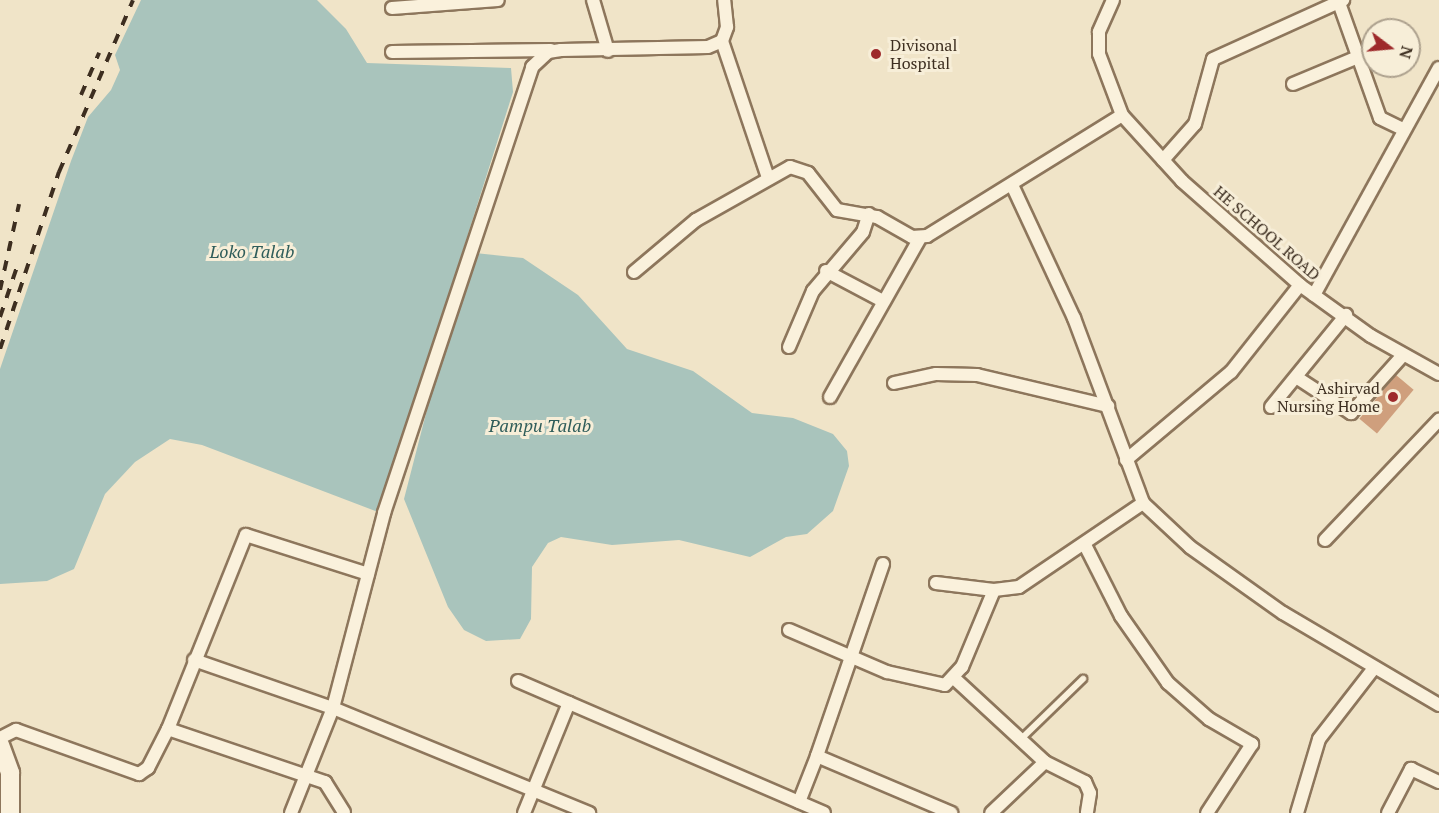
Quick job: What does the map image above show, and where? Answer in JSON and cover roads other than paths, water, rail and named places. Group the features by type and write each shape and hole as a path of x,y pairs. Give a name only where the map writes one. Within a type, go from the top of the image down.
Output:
{"main road":[{"path":"0,744 10,773 10,813"}],"street":[{"path":"392,8 498,0"},
{"path":"593,0 608,51"},
{"path":"723,0 727,27 722,41 768,178"},
{"path":"830,397 920,238 1012,185 1122,115 1099,54 1099,32 1113,0"},
{"path":"1163,160 1195,124 1213,59 1340,1 1380,118 1403,129"},
{"path":"392,52 608,51 708,47 722,41"},
{"path":"291,813 303,777 333,708 368,574 442,333 526,78 541,56 561,50"},
{"path":"1293,84 1358,57"},
{"path":"1314,295 1403,129 1439,68"},
{"name":"HE SCHOOL ROAD","path":"1122,115 1163,160 1300,285 1403,355 1439,374"},
{"path":"634,272 696,220 768,178 799,168 837,210 869,214 920,238"},
{"path":"1012,185 1108,406 1143,503 1190,547 1374,668 1439,705"},
{"path":"789,346 826,271 863,232 869,214"},
{"path":"826,271 883,301"},
{"path":"1126,460 1231,372 1300,285"},
{"path":"1271,407 1346,315"},
{"path":"1296,377 1352,413 1403,355"},
{"path":"894,383 936,374 977,375 1108,406"},
{"path":"1324,540 1439,420"},
{"path":"936,583 994,590 1019,587 1143,503"},
{"path":"0,738 16,730 139,774 148,768 168,729 246,535 368,574"},
{"path":"1085,544 1122,616 1168,683 1209,719 1252,744 1207,813"},
{"path":"799,802 853,657 882,564"},
{"path":"955,679 994,590"},
{"path":"789,630 924,683 955,679"},
{"path":"194,660 333,708 589,813"},
{"path":"1297,813 1319,739 1374,668"},
{"path":"955,679 1045,762 1085,782 1091,804 1087,813"},
{"path":"518,681 824,813"},
{"path":"524,813 569,703"},
{"path":"168,729 303,777 325,782 344,813"},
{"path":"817,756 951,813"},
{"path":"991,813 1045,762"},
{"path":"1388,813 1411,769 1439,782"}],"lane":[{"path":"1020,741 1083,679"}],"water":[{"name":"Loko Talab","path":"141,0 317,0 346,29 367,63 511,68 513,92 436,335 446,338 475,253 523,258 578,295 627,349 693,371 752,413 793,418 833,434 847,451 849,466 833,511 807,534 786,537 750,557 679,540 612,545 561,537 548,543 532,567 531,619 520,639 486,641 464,630 448,607 404,499 438,367 425,364 378,512 202,445 170,439 135,462 105,494 74,569 47,581 0,584 0,369 71,161 88,117 111,90 120,70 115,55"}],"railway":[{"path":"0,349 59,172 133,0"},
{"path":"81,95 99,53"},
{"path":"0,290 19,204"},
{"path":"0,317 19,261"}],"place":[{"name":"Divisonal Hospital","path":"876,54"},
{"name":"Ashirvad Nursing Home","path":"1393,397"}],"water label":[{"name":"Pampu Talab","path":"540,425"}]}
